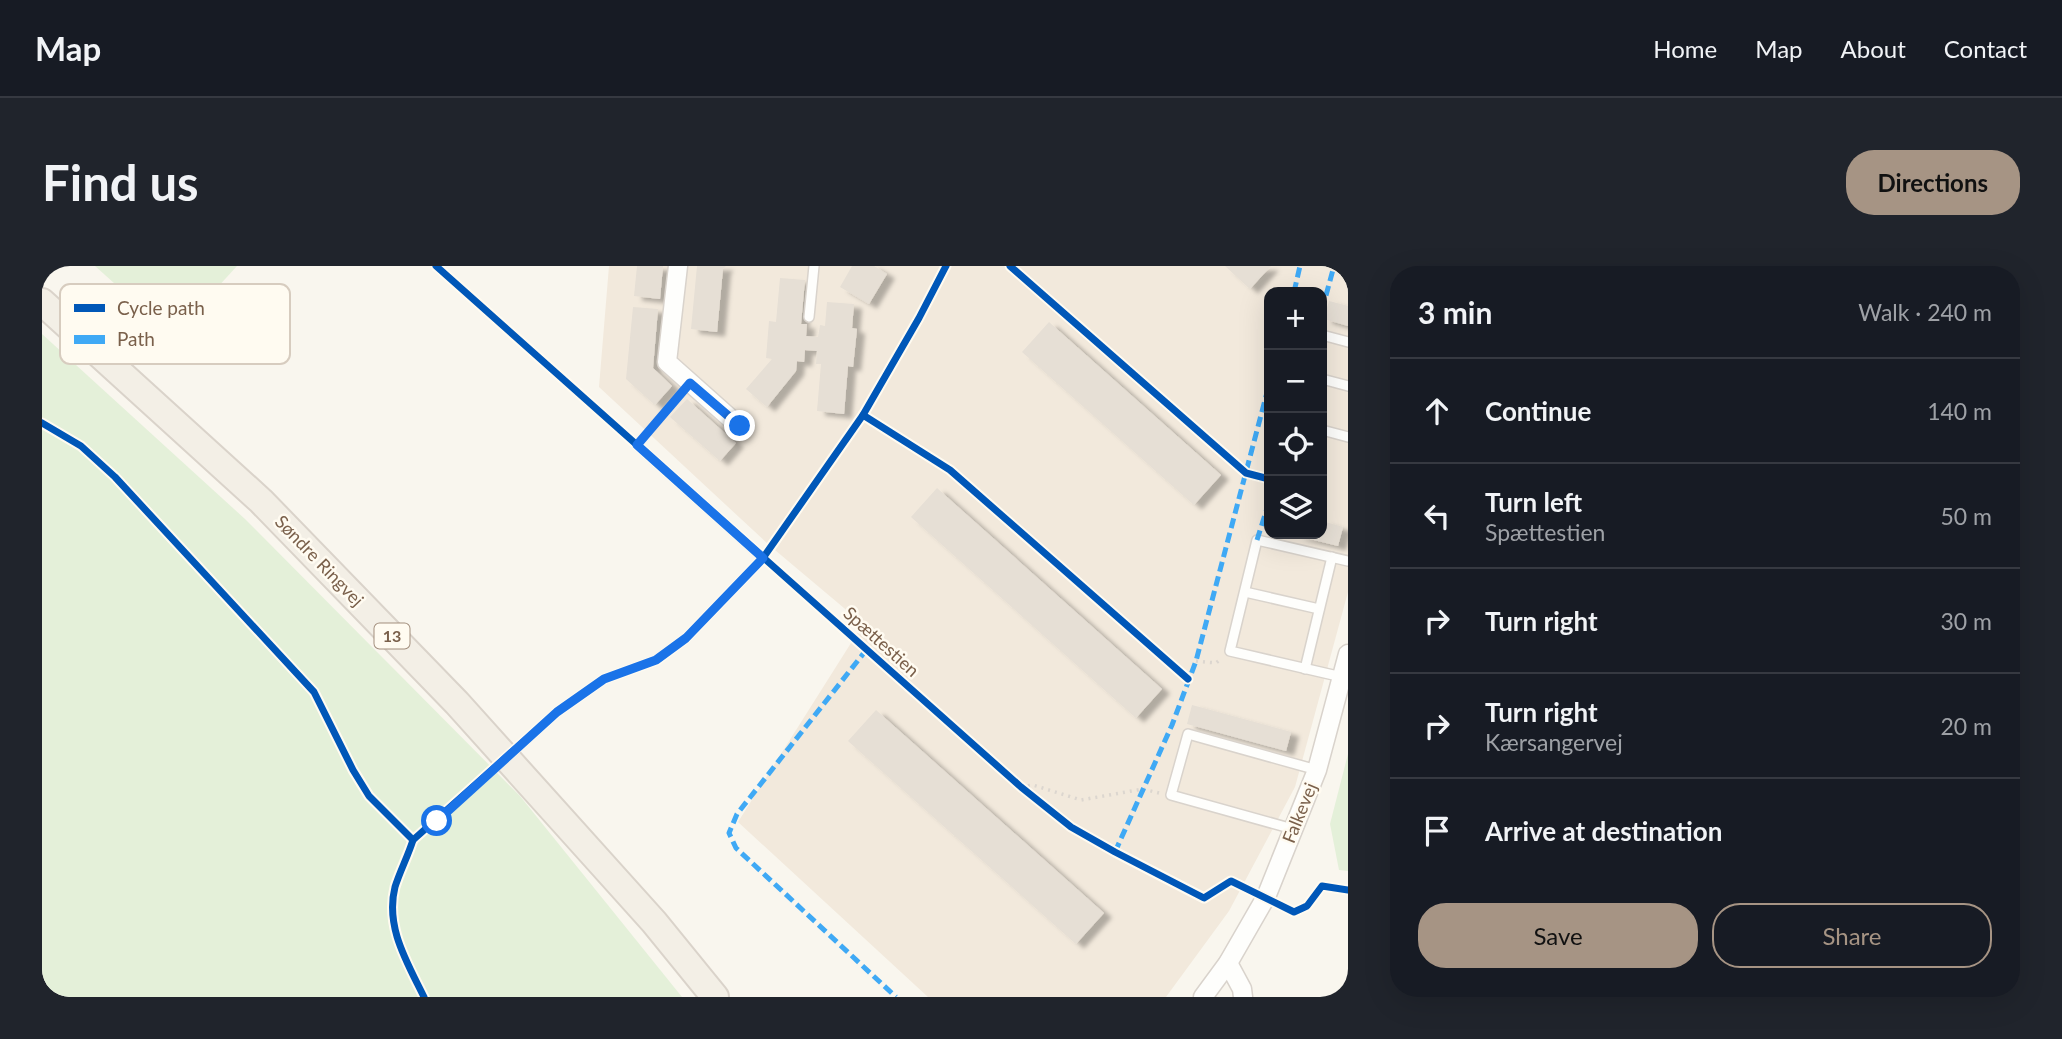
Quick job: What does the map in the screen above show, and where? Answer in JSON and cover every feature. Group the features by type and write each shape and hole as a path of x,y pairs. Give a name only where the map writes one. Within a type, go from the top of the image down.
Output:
{"main road":[{"name":"Søndre Ringvej","path":"42,302 60,318"},
{"name":"Søndre Ringvej","path":"110,364 261,501 457,703 654,922 715,997"}],"street":[{"path":"678,266 667,362 740,426"},
{"name":"Falkevej","path":"1203,997 1228,963 1266,897 1317,770 1348,654"},
{"path":"1228,963 1242,989 1243,997"}],"lane":[{"path":"810,317 814,266"},
{"path":"1327,336 1348,342"},
{"path":"1327,380 1348,386"},
{"path":"1327,431 1348,437"},
{"path":"1342,677 1230,651 1257,540 1348,561"},
{"path":"1305,669 1332,557"},
{"path":"1245,592 1320,610"},
{"path":"1293,829 1171,795 1188,734 1317,770"}],"path":[{"path":"637,445 690,383"},
{"path":"627,436 646,454"},
{"path":"1196,661 1216,663 1230,651"},
{"path":"1010,778 1031,795"},
{"path":"1021,787 1033,785 1081,800 1143,789 1171,795"}],"shaded area":[{"path":"609,266 1348,266 1348,592 1295,787 1229,911 1166,997 928,997 738,822 863,624 769,545 599,387"}],"green space":[{"path":"95,266 237,266 221,284 115,284"},
{"path":"42,334 60,350 60,364 75,364 245,519 520,796 682,997 42,997"},
{"path":"1348,754 1348,871 1339,870 1330,824"}],"building":[{"path":"637,266 663,266 660,299 634,296"},
{"path":"697,266 726,266 723,269 717,332 691,329"},
{"path":"852,266 874,266 887,274 869,304 840,287"},
{"path":"1225,266 1271,266 1250,289"},
{"path":"780,278 805,280 801,324 807,324 806,336 818,337 820,325 825,326 827,302 854,304 852,328 857,329 853,367 848,366 844,414 817,411 821,364 816,364 817,351 805,350 804,362 797,361 796,371 767,407 746,389 772,359 766,358 769,321 776,322"},
{"path":"1329,301 1348,306 1348,326 1327,320"},
{"path":"633,307 658,309 653,368 672,386 655,405 626,379"},
{"path":"1049,322 1221,475 1194,505 1022,352"},
{"path":"687,399 736,443 720,461 670,417"},
{"path":"937,488 1162,689 1136,718 911,517"},
{"path":"1327,522 1343,527 1338,546 1310,539 1327,539"},
{"path":"1192,705 1291,732 1286,751 1187,724"},
{"path":"876,710 1104,913 1076,944 848,741"}],"marked path":[{"path":"1295,287 1300,266"},
{"path":"1327,292 1334,266"},
{"path":"1115,852 1172,725 1196,661 1264,404"},
{"path":"1257,540 1264,518"},
{"path":"867,649 737,814 729,833 736,848 896,997"}],"cycle path":[{"name":"Spættestien","path":"436,266 1021,787 1071,827 1204,898 1231,881 1294,912 1307,906 1322,886 1348,890"},
{"path":"42,423 81,446 115,477 314,692 369,796 413,840 557,712 604,679 657,660 686,638 763,558 863,415 946,266"},
{"path":"1010,266 1246,473 1264,478"},
{"path":"863,415 950,470 1188,679"},
{"path":"413,840 395,887 393,916 399,944 424,997"}],"route":[{"path":"437,821 557,712 604,679 656,660 686,638 763,558 637,445 690,383 740,426"}]}
